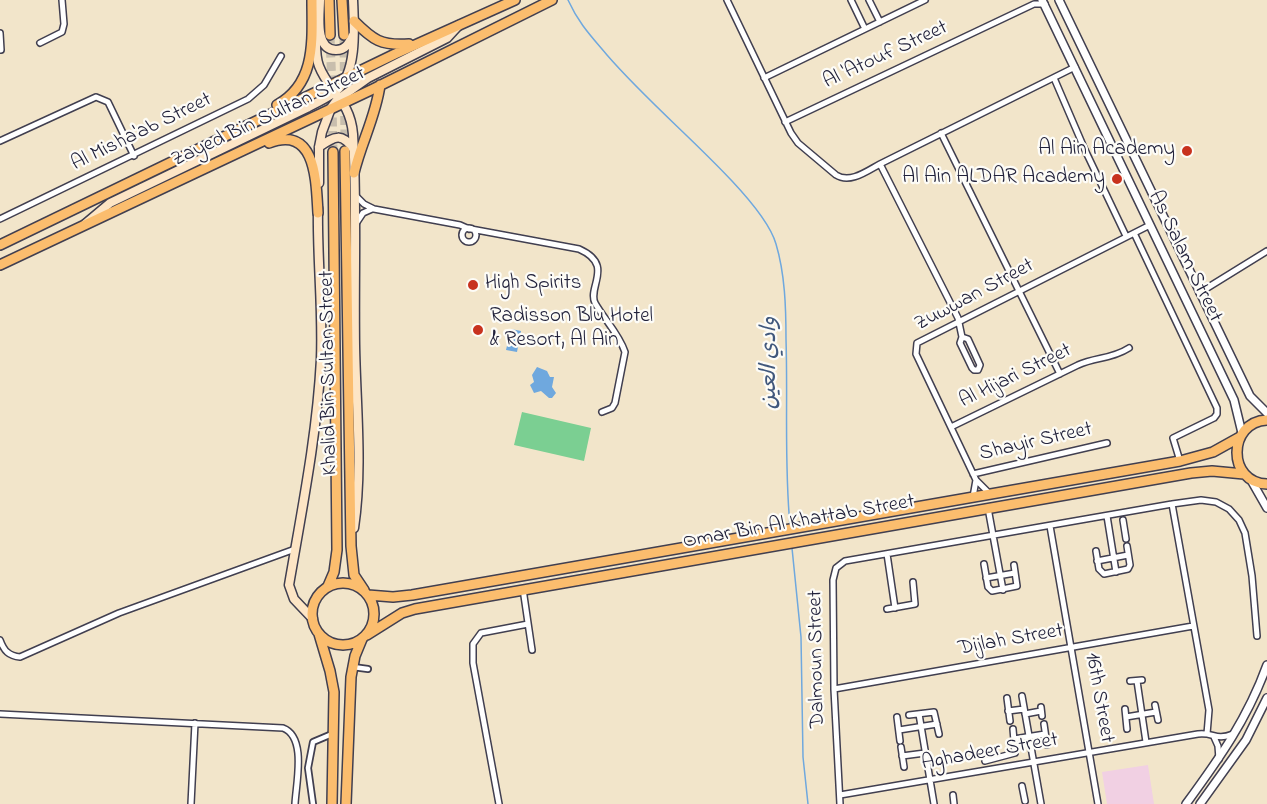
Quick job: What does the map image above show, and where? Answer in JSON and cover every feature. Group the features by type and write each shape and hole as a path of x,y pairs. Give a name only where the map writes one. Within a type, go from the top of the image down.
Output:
{"main road":[{"path":"316,0 320,32 327,47 334,50 346,47 354,26"},
{"path":"316,0 317,62 337,94 352,125 350,151"},
{"path":"175,160 195,145 290,96 310,60 316,0"},
{"path":"329,0 330,35"},
{"path":"342,0 344,35"},
{"path":"346,78 354,50 353,0"},
{"name":"Zayed Bin Sultan Street","path":"0,265 331,108 346,78 515,0"},
{"name":"Zayed Bin Sultan Street","path":"0,244 175,160 337,94 380,85 552,0"},
{"path":"83,226 110,203 337,94 447,38 459,25"},
{"path":"354,26 378,42 393,45 418,44"},
{"path":"354,174 362,144 374,115 380,85"},
{"path":"318,213 319,147 331,108"},
{"path":"319,147 336,137 342,137 349,142 354,174 355,372 359,466 351,546"},
{"path":"178,181 207,173 272,142 287,140 302,147 312,159 316,177 318,213 321,331 319,383 311,460 289,585 290,593 313,619"},
{"name":"Khalid Bin Sultan Street","path":"350,151 351,546 354,575 366,593"},
{"name":"Khalid Bin Sultan Street","path":"328,586 336,564 337,540 333,152"},
{"name":"Omar Bin Al Khattab Street","path":"366,593 401,597 1180,461 1213,452 1241,435 1254,423 1267,420"},
{"path":"1241,435 1236,446 1236,456 1239,466 1248,477"},
{"name":"Omar Bin Al Khattab Street","path":"365,637 402,613 415,609 1204,471 1248,477 1267,484"},
{"path":"332,804 334,692 312,612 317,597 328,586 343,582 358,586 366,593 372,602 374,619 353,667 346,804"},
{"path":"319,634 335,644 354,644 365,637"}],"street":[{"path":"40,43 62,32 64,24 62,0"},
{"path":"727,0 785,122 798,143 840,178 850,178 880,164 1075,67"},
{"path":"851,0 865,29"},
{"path":"869,0 880,22"},
{"path":"764,78 925,0"},
{"name":"Al 'Atouf Street","path":"785,122 1035,2 1044,2"},
{"name":"As Salam Street","path":"1044,2 1234,400 1241,435"},
{"name":"As Salam Street","path":"1061,2 1250,396 1267,413"},
{"path":"0,33 1,50"},
{"name":"Al Misha'ab Street","path":"0,219 134,156 253,96 264,85 281,56"},
{"path":"1054,78 1084,150 1126,236"},
{"path":"0,141 96,97 108,102 134,156"},
{"path":"941,133 1060,374"},
{"path":"880,164 959,322 962,337 960,342 972,368 978,370 981,365 968,339 962,337"},
{"path":"355,195 364,204 374,209 579,249 590,256 596,262 598,271 595,302 625,352 615,403 612,408 602,412"},
{"path":"355,224 363,213 374,209"},
{"path":"451,224 463,234 466,241 471,242 488,232"},
{"name":"Zuwwan Street","path":"990,494 975,477 915,350 917,344 1150,225"},
{"path":"463,234 470,229"},
{"path":"470,229 476,233 475,240"},
{"path":"1134,233 1217,408 1214,418 1173,438 1180,461"},
{"path":"1199,293 1267,252"},
{"name":"Al Hijari Street","path":"951,427 1086,362 1109,358 1130,348"},
{"name":"Shayir Street","path":"975,477 1107,443"},
{"path":"973,497 975,477"},
{"path":"1248,477 1267,508"},
{"name":"Dalmoun Street","path":"840,804 834,689 833,573 845,561 1172,504 1201,500 1216,502 1229,509 1239,520 1245,533 1252,576 1257,636"},
{"path":"1172,504 1209,710 1207,734 1214,737 1236,733"},
{"path":"988,508 1003,590"},
{"path":"1107,516 1116,572"},
{"path":"1123,520 1126,539"},
{"name":"16th Street","path":"1050,526 1098,804"},
{"path":"1109,532 1124,530"},
{"path":"1096,551 1101,573 1116,572 1128,569 1130,565 1127,546"},
{"path":"0,640 3,650 20,657 119,613 295,549"},
{"path":"887,554 895,608"},
{"path":"1097,561 1128,555"},
{"path":"984,564 990,590 1003,590 1017,586 1014,565"},
{"path":"986,578 1015,573"},
{"path":"887,609 915,604 913,582"},
{"path":"524,589 532,650"},
{"path":"499,804 473,663 473,644 481,633 528,624"},
{"name":"Dijlah Street","path":"834,689 1193,626"},
{"path":"1186,804 1236,733 1259,687 1267,665"},
{"path":"353,667 368,669"},
{"path":"1136,681 1146,742"},
{"path":"1022,696 1041,804"},
{"path":"1006,698 1010,721"},
{"path":"1200,804 1246,740 1267,698"},
{"path":"1155,705 1158,720"},
{"path":"1125,709 1127,729"},
{"path":"1008,711 1041,711"},
{"path":"909,715 934,712 939,734"},
{"path":"1126,717 1156,712"},
{"path":"0,714 275,727 290,731 297,741 298,751 295,804"},
{"path":"919,714 934,804"},
{"path":"897,717 904,767"},
{"path":"191,804 195,723"},
{"path":"899,730 937,724"},
{"path":"1044,724 1047,745"},
{"path":"985,761 1013,755 1016,751 1013,729"},
{"path":"313,804 308,768 313,742 334,733"},
{"path":"1014,739 1045,734"},
{"name":"Aghadeer Street","path":"840,795 1146,742 1207,734"},
{"path":"1214,737 1218,746 1219,759"},
{"path":"902,756 925,753"},
{"path":"1025,801 1023,789 1038,788"},
{"path":"953,795 954,804"}],"shaded area":[{"path":"1148,765 1154,804 1107,804 1102,772"}],"green space":[{"path":"522,412 591,428 584,461 514,445"}],"water":[{"path":"511,329 521,331 517,352 506,350"},
{"path":"537,367 547,371 550,377 554,377 552,387 556,393 552,398 541,391 534,393 530,385 534,382 532,375"}],"waterway":[{"name":"وادي العين","path":"568,0 581,23 607,55 637,88 738,187 773,236 781,267 785,303 787,478 790,525"},
{"name":"وادي العين","path":"792,548 801,637 803,757 808,804"}],"tunnel":[{"path":"330,35 332,90"},
{"path":"344,35 345,145"},
{"path":"332,104 333,152"}],"place":[{"name":"Al Ain Academy","path":"1187,151"},
{"name":"Al Ain ALDAR Academy","path":"1117,179"},
{"name":"High Spirits","path":"473,285"},
{"name":"Radisson Blu Hotel & Resort, Al Ain","path":"478,330"}]}
